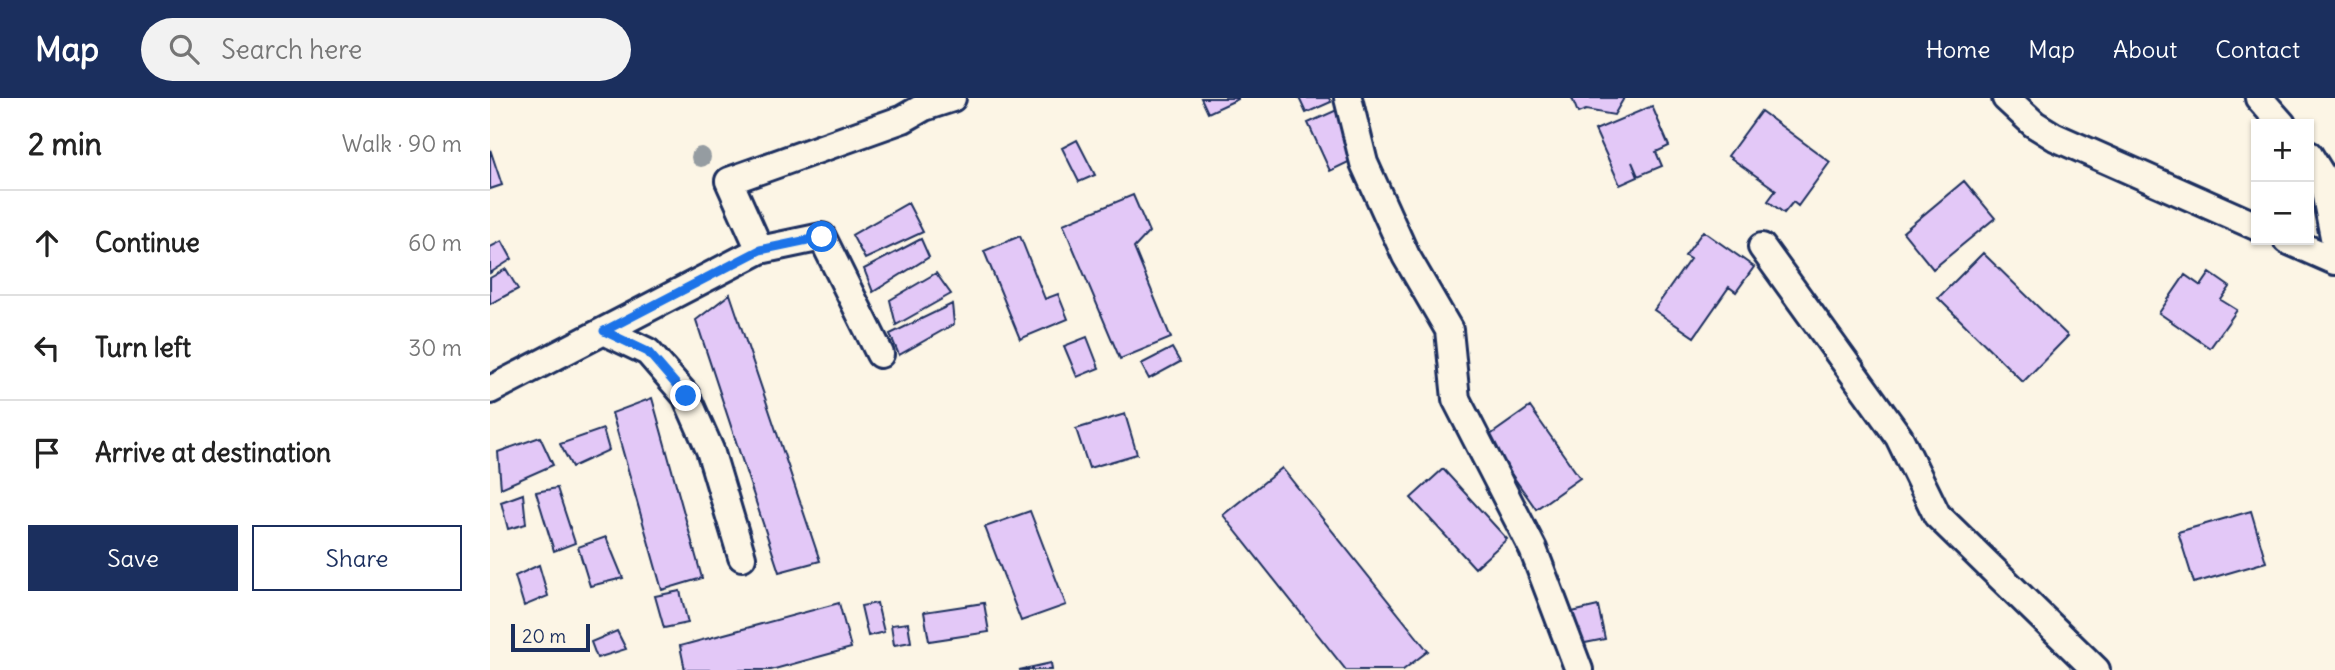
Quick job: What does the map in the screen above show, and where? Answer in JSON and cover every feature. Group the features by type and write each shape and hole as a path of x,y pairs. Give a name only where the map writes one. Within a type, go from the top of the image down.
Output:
{"street":[{"path":"760,250 729,181 903,119 924,107 952,98"},
{"path":"1348,98 1364,163 1406,256 1449,330 1457,400 1533,549 1579,670"},
{"path":"2006,98 2034,124 2055,136 2251,224"},
{"path":"2259,98 2278,119"},
{"path":"2314,163 2322,176 2335,242"},
{"path":"490,390 760,250 822,237 880,354"},
{"path":"2298,245 2335,261"},
{"path":"1762,247 1899,437 1937,514 2096,670"},
{"path":"604,331 648,352 686,396 710,450 742,557"}],"building":[{"path":"1201,98 1238,98 1238,99 1208,113"},
{"path":"1299,98 1329,98 1331,102 1306,113"},
{"path":"1572,98 1624,98 1614,115 1586,110 1578,113"},
{"path":"1652,106 1669,146 1656,152 1662,166 1638,176 1632,162 1638,177 1620,185 1595,130"},
{"path":"1339,109 1361,156 1330,171 1308,123"},
{"path":"1761,111 1830,162 1798,206 1793,202 1784,213 1768,201 1776,190 1728,156"},
{"path":"1077,140 1095,175 1079,182 1062,148"},
{"path":"490,149 502,185 490,189"},
{"path":"1964,181 1995,218 1933,269 1903,232"},
{"path":"1133,195 1149,232 1134,248 1171,338 1120,359 1063,224"},
{"path":"908,203 923,232 865,259 852,235"},
{"path":"1703,231 1754,267 1736,292 1729,287 1694,337 1654,310 1690,259 1685,256"},
{"path":"1020,236 1045,299 1058,294 1068,319 1020,339 984,251"},
{"path":"921,239 929,257 873,292 864,269"},
{"path":"502,241 512,259 490,273 490,247"},
{"path":"1983,253 2068,336 2023,382 1938,298"},
{"path":"506,269 518,289 490,304 490,278"},
{"path":"936,273 951,294 896,325 890,300"},
{"path":"2210,273 2230,287 2221,300 2237,310 2210,348 2159,313 2185,275 2201,286"},
{"path":"730,294 820,561 779,572 696,320"},
{"path":"952,304 954,324 899,355 890,334"},
{"path":"1087,337 1099,368 1077,377 1064,346"},
{"path":"1172,348 1180,362 1149,379 1141,364"},
{"path":"652,398 702,578 662,590 612,413"},
{"path":"1530,407 1580,478 1536,509 1486,438"},
{"path":"1125,414 1137,454 1089,468 1076,429"},
{"path":"603,429 609,450 572,467 560,444"},
{"path":"540,437 553,465 501,488 498,452"},
{"path":"1282,468 1428,651 1403,670 1346,670 1223,515"},
{"path":"1443,469 1507,539 1475,568 1411,498"},
{"path":"557,488 575,543 554,551 536,492"},
{"path":"523,494 526,524 508,529 501,502"},
{"path":"1030,511 1066,605 1021,621 985,527"},
{"path":"2251,511 2266,562 2194,583 2178,532"},
{"path":"606,537 623,578 590,586 578,547"},
{"path":"539,565 548,596 524,606 515,576"},
{"path":"680,591 688,623 664,628 655,596"},
{"path":"839,603 851,648 771,670 685,670 680,646"},
{"path":"877,603 884,632 868,636 861,606"},
{"path":"984,603 989,632 929,641 924,612"},
{"path":"1598,606 1605,639 1580,644 1572,612"},
{"path":"908,623 911,642 894,645 891,625"},
{"path":"617,631 626,649 597,658 591,642"},
{"path":"1051,663 1052,670 1019,670"}],"route":[{"path":"686,396 648,352 604,331 760,250 822,237"}]}
